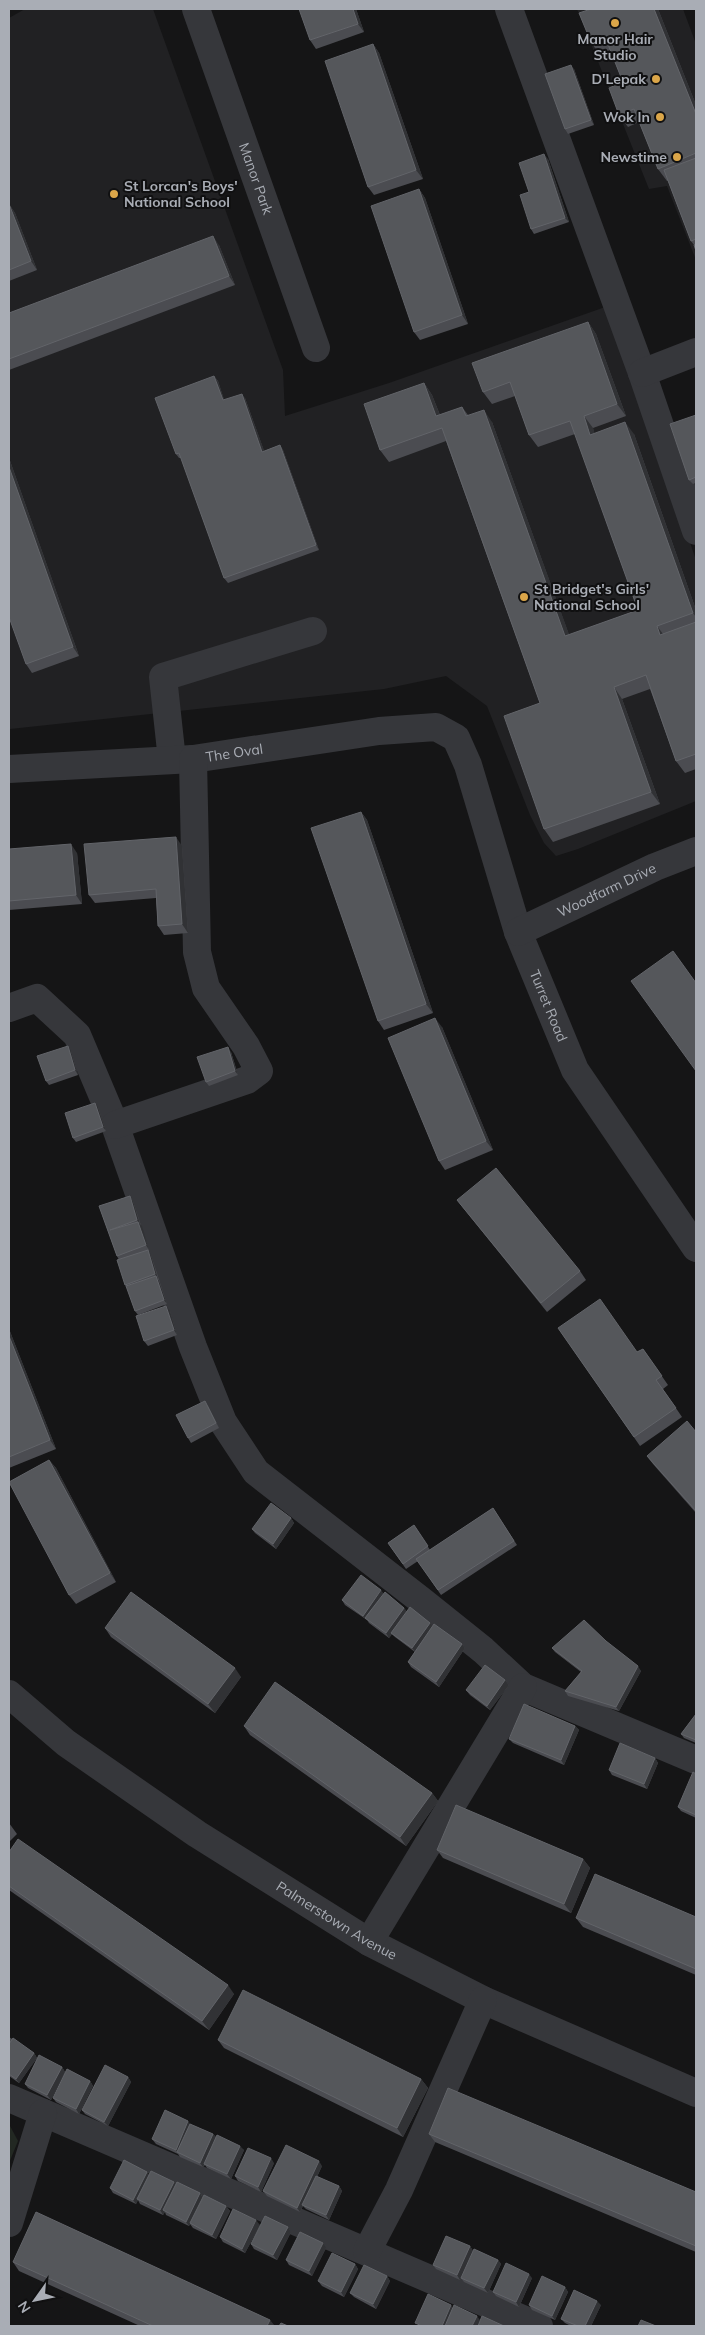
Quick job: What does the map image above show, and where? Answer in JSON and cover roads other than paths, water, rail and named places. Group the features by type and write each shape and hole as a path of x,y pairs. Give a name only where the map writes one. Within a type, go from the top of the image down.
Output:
{"street":[{"name":"Manor Park","path":"196,9 316,348"},
{"path":"509,9 642,373 696,530"},
{"path":"642,373 696,352"},
{"path":"115,1125 248,1080 259,1071 246,1046 206,988 196,952 182,759 163,677 312,630"},
{"name":"The Oval","path":"9,769 182,759 379,731 436,727 456,738"},
{"name":"Turret Road","path":"456,738 468,765 518,932 575,1070 696,1248"},
{"name":"Woodfarm Drive","path":"518,932 655,867 696,851"},
{"path":"9,1008 37,998 77,1035 115,1125 193,1347 223,1422 256,1472 422,1601 483,1650 524,1687 696,1760"},
{"path":"369,1942 524,1687"},
{"name":"Palmerstown Avenue","path":"9,1694 66,1743 197,1834 369,1942 483,2000 696,2093"},
{"path":"367,2251 399,2190 483,2000"},
{"path":"9,2098 539,2326"},
{"path":"9,2223 43,2113"}],"place":[{"name":"Manor Hair Studio","path":"615,23"},
{"name":"D'Lepak","path":"656,79"},
{"name":"Wok In","path":"660,117"},
{"name":"Newstime","path":"677,157"},
{"name":"St Lorcan's Boys' National School","path":"114,194"},
{"name":"St Bridget's Girls' National School","path":"524,597"}]}
